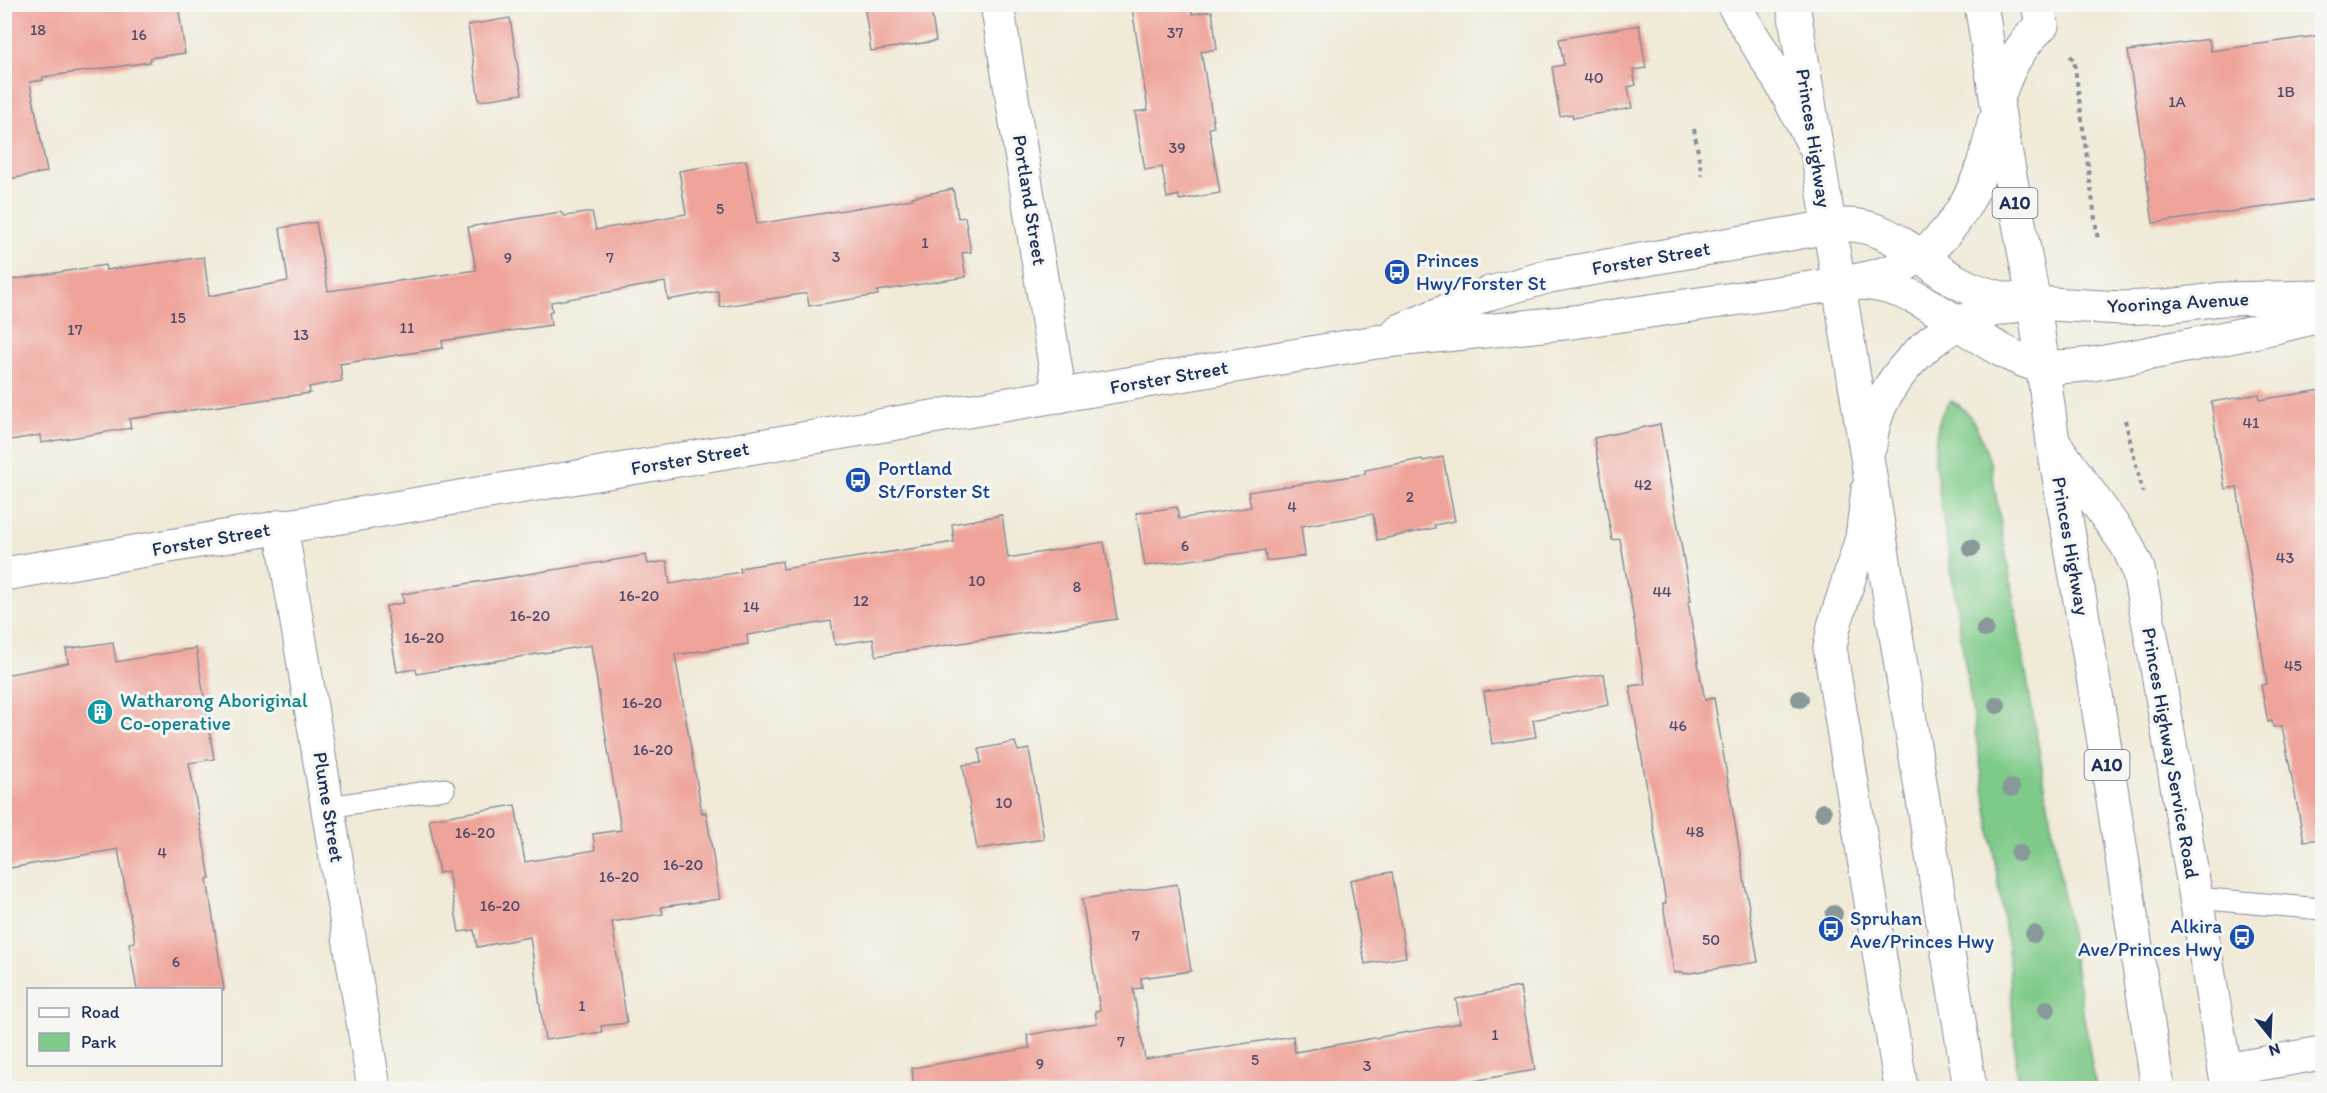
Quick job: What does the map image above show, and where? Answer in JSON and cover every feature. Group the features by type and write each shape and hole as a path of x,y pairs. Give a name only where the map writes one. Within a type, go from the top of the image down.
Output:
{"main road":[{"name":"Portland Street","path":"997,4 1060,396"},
{"path":"1733,4 1784,88 1815,147"},
{"name":"Princes Highway","path":"1793,4 1970,1089"},
{"name":"Princes Highway","path":"1981,4 2034,303 2053,442 2158,1089"},
{"path":"1839,284 1884,274 1899,268 1937,241 1957,219 1973,193 1986,157 1997,103 2009,67 2040,15"},
{"name":"Forster Street","path":"1376,342 1461,304 1518,284 1585,269 1848,224 1866,227 1890,236 1952,279 1979,292 2034,303"},
{"name":"Forster Street","path":"4,574 1376,342 1573,322 1839,284"},
{"path":"1839,284 1872,284 1905,293 1943,312 2008,355 2044,367"},
{"name":"Yooringa Avenue","path":"2034,303 2121,308 2167,306 2228,298 2322,297"},
{"path":"1901,1089 1830,648 1834,626 1862,538 1870,473 1870,442 1881,406 1892,385 1917,356 1942,335 1960,324 1988,312 2034,303"},
{"name":"Yooringa Avenue","path":"2044,367 2079,366 2116,360 2269,329 2322,315"},
{"name":"Princes Highway Service Road","path":"2053,442 2127,545 2138,569 2156,661 2227,1079"},
{"name":"Plume Street","path":"281,526 374,1089"},
{"path":"2227,1079 2322,1053"}],"lane":[{"path":"329,807 444,789"},
{"path":"2195,898 2322,909"}],"path":[{"path":"2040,15 2074,60 2098,241"},
{"path":"1694,129 1702,176"}],"green space":[{"path":"1951,401 1959,405 1972,420 1991,466 2096,1088 2018,1088 2008,948 1935,464 1939,422"}],"building":[{"path":"4,4 178,4 185,53 150,58 150,62 43,77 43,80 30,82 47,172 4,180"},
{"path":"864,4 930,4 936,41 871,51"},
{"path":"1153,4 1191,4 1192,14 1212,11 1217,49 1201,52 1214,127 1209,128 1220,193 1179,200 1179,195 1167,198 1162,167 1145,170 1135,112 1148,110 1132,8"},
{"path":"510,18 522,94 479,101 468,25"},
{"path":"1639,25 1646,68 1633,70 1636,85 1628,87 1632,108 1573,118 1572,114 1560,116 1552,67 1564,65 1559,39"},
{"path":"2322,35 2322,199 2153,223 2128,51 2209,39 2211,51"},
{"path":"746,160 757,224 913,199 912,197 953,189 958,218 965,217 971,252 962,253 966,277 877,291 878,295 809,306 807,293 720,307 718,291 668,300 665,282 551,302 552,311 549,312 551,325 442,341 443,348 340,364 342,381 309,387 310,393 129,419 131,428 41,443 40,435 4,441 4,281 105,265 106,270 204,257 209,296 288,281 280,228 316,222 328,291 476,270 468,227 560,212 565,216 592,212 596,230 686,214 679,171"},
{"path":"2322,390 2322,839 2304,841 2282,726 2273,727 2272,721 2268,722 2261,685 2267,684 2237,487 2225,489 2211,402 2259,394 2260,400"},
{"path":"1660,424 1691,601 1688,602 1700,675 1705,700 1714,698 1758,962 1683,974 1683,972 1674,973 1663,904 1666,903 1630,686 1645,684 1620,539 1612,540 1594,438"},
{"path":"1443,457 1455,521 1434,525 1435,528 1377,540 1373,514 1301,526 1305,556 1266,561 1265,550 1145,566 1136,513 1177,507 1179,519 1251,507 1248,492 1365,474 1365,470"},
{"path":"1002,515 1008,558 1104,542 1117,619 876,656 873,639 835,645 831,621 747,635 748,644 675,655 702,813 706,812 720,899 661,907 663,914 612,922 627,1023 601,1026 602,1032 545,1040 530,937 477,947 474,930 459,932 448,871 439,873 429,819 515,805 525,862 595,850 593,834 621,830 591,645 417,674 416,669 397,672 386,606 404,603 402,594 646,555 648,564 667,561 670,584 741,572 740,568 782,561 783,569 954,542 952,524"},
{"path":"113,642 116,662 196,648 214,759 189,763 210,878 207,879 224,990 222,988 137,988 129,943 135,942 118,849 4,869 4,675 68,663 66,649"},
{"path":"1604,674 1609,705 1533,720 1536,737 1492,744 1484,692"},
{"path":"1015,742 1018,751 1029,749 1044,839 977,849 963,765 981,763 979,749"},
{"path":"1392,872 1406,957 1365,964 1350,880"},
{"path":"1177,884 1191,971 1141,978 1142,988 1133,989 1145,1059 1293,1036 1295,1052 1460,1023 1456,999 1520,987 1535,1070 1428,1089 914,1089 912,1068 1030,1048 1027,1035 1097,1023 1095,1011 1100,1010 1082,899"}],"place":[{"name":"Princes Hwy/Forster St","path":"1397,272"},
{"name":"Portland St/Forster St","path":"858,480"},
{"name":"Watharong Aboriginal Co-operative","path":"100,712"},
{"name":"Spruhan Ave/Princes Hwy","path":"1831,929"},
{"name":"Alkira Ave/Princes Hwy","path":"2242,937"}]}
